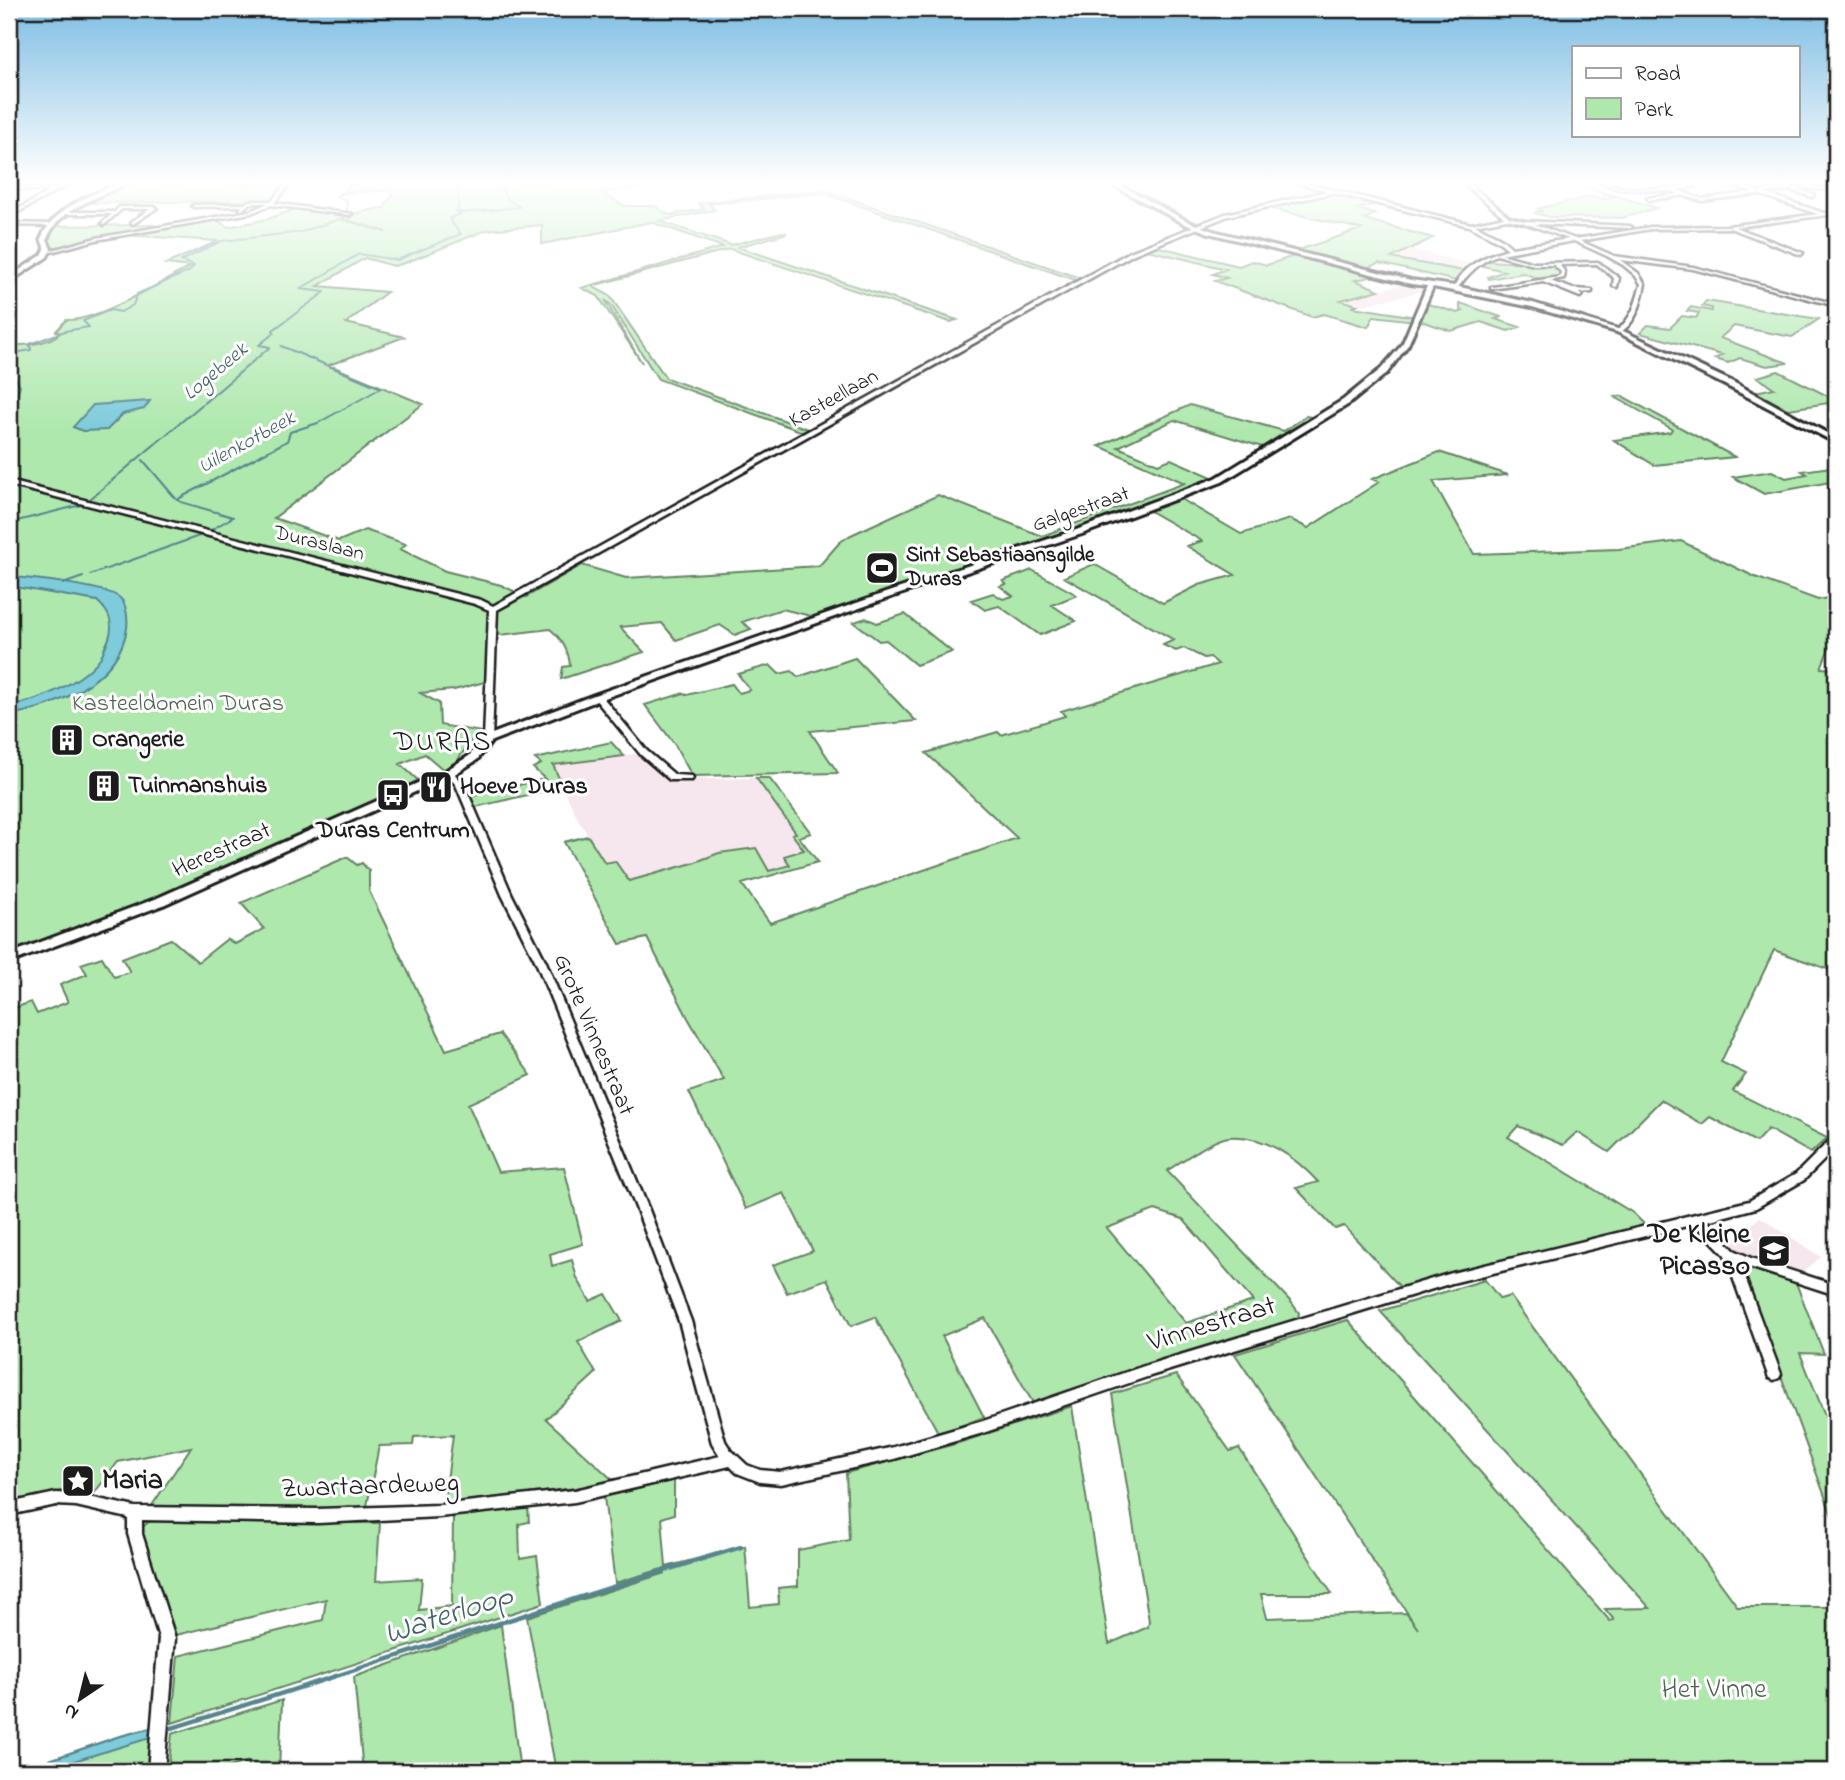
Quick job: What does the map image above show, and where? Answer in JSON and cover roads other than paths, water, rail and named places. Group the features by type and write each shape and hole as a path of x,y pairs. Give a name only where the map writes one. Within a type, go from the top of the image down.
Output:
{"street":[{"path":"9,280 31,266"},
{"name":"Kasteellaan","path":"493,609 1108,266"},
{"path":"1355,266 1431,285 1533,305 1619,331 1728,383 1835,440"},
{"path":"1455,288 1467,271 1475,266"},
{"path":"1493,288 1563,277 1563,272 1558,266"},
{"path":"1602,266 1617,278 1615,286"},
{"path":"1619,331 1631,319 1643,284 1636,272 1627,266"},
{"path":"1679,266 1836,305"},
{"path":"1544,281 1573,291 1590,291"},
{"name":"Galgestraat","path":"449,773 473,758 488,739 598,697 888,595 1079,532 1219,480 1346,402 1384,371 1405,345 1431,285"},
{"path":"1573,291 1580,295"},
{"name":"Duraslaan","path":"9,483 478,602 493,609"},
{"path":"488,739 493,609"},
{"path":"598,697 644,753 673,778 689,778"},
{"name":"Herestraat","path":"9,959 159,902 449,773"},
{"name":"Grote Vinnestraat","path":"449,773 460,784 507,895 541,962 643,1210 685,1321 719,1443 731,1460"},
{"name":"Vinnestraat","path":"731,1460 742,1469 760,1476 781,1478 846,1465 983,1427 1147,1371 1452,1278 1752,1205 1800,1177 1836,1141"},
{"path":"1699,1220 1731,1253 1776,1272 1836,1290"},
{"path":"1731,1253 1774,1374"},
{"name":"Zwartaardeweg","path":"9,1509 37,1501 76,1500 135,1513 318,1516 439,1511 575,1496 731,1460"},
{"path":"135,1513 135,1534 167,1637 156,1771"}],"water":[{"path":"150,401 144,409 123,414 107,430 83,431 73,427 93,405"},
{"path":"9,577 67,583 112,594 120,598 126,608 127,628 122,647 99,677 65,698 9,715 9,707 58,690 82,676 102,655 111,625 106,610 97,601 9,586"},
{"path":"152,1728 150,1738 41,1771 18,1771 117,1737"}],"waterway":[{"path":"9,354 31,350 30,344 65,331 89,327 83,321 110,310 121,312 133,305 137,294 190,271 194,266"},
{"name":"Logebeek","path":"90,499 270,347 259,345 274,333 273,330 325,292 300,289 339,266"},
{"name":"Uilenkotbeek","path":"209,531 233,517 181,502 178,500 180,498 287,441 290,432 318,423 381,388 281,346"},
{"path":"9,357 14,359 9,364"},
{"path":"9,368 20,386 17,394 9,399"},
{"path":"9,422 13,435 9,438"},
{"path":"143,460 177,500"},
{"name":"Logebeek","path":"9,523 81,505"},
{"name":"Uilenkotbeek","path":"90,575 202,535"},
{"name":"Uilenkotbeek","path":"63,584 83,577"},
{"name":"Waterloop","path":"172,1728 741,1547"}],"place":[{"name":"Sint Sebastiaansgilde Duras","path":"882,568"},
{"name":"Orangerie","path":"67,740"},
{"name":"Tuinmanshuis","path":"104,786"},
{"name":"Hoeve Duras","path":"436,787"},
{"name":"Duras Centrum","path":"393,795"},
{"name":"De Kleine Picasso","path":"1774,1251"},
{"name":"Maria","path":"78,1481"}],"district":[{"name":"DURAS","path":"443,743"}],"park label":[{"name":"Kasteeldomein Duras","path":"178,704"},
{"name":"Het Vinne","path":"1714,1690"}]}
